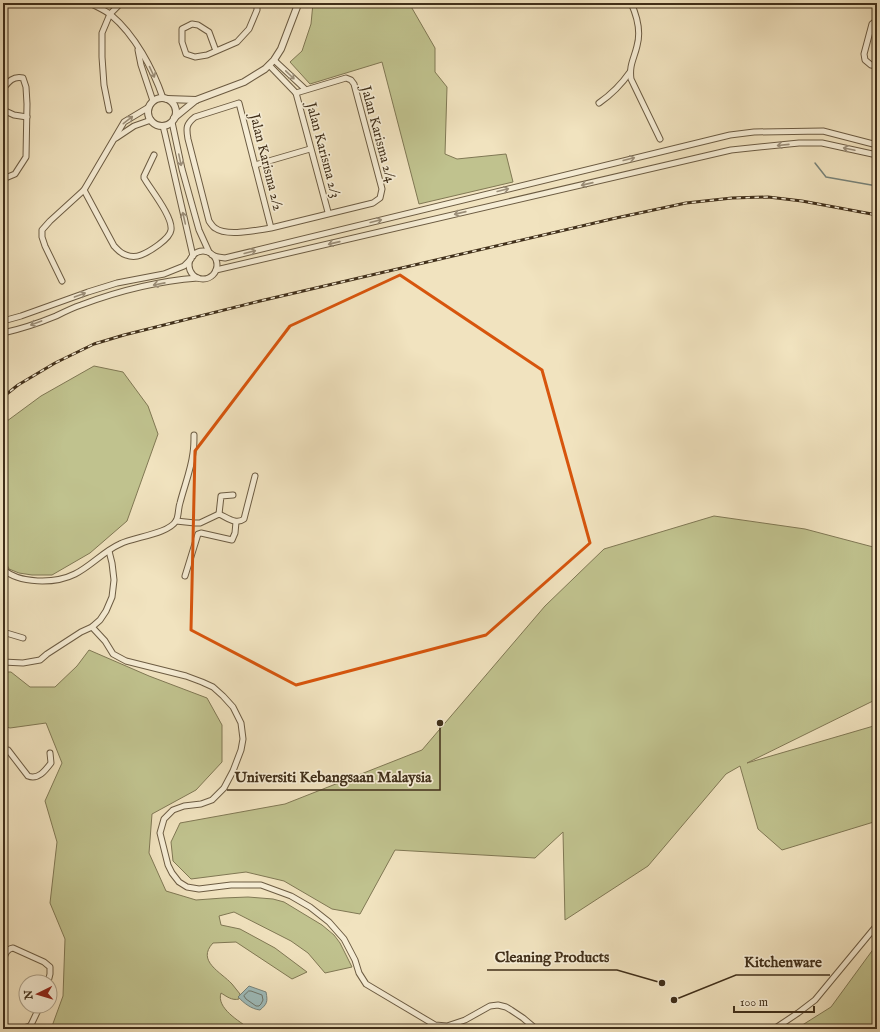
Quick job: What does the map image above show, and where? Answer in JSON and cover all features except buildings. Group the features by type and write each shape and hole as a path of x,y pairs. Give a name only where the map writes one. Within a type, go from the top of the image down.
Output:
{"street":[{"path":"3,333 54,317 80,305 108,295 180,279 202,279 211,277 216,270 216,259 204,245 198,230 182,169 173,120 176,111 175,107 171,101 165,99 147,61 122,26 110,14 90,3"},
{"path":"109,110 104,85 102,33 110,14 121,3"},
{"path":"216,51 209,32 198,25 192,24 182,29 182,42 186,54 194,57 207,55 237,42 249,29 257,10 257,3"},
{"path":"196,100 158,99 153,101 149,107 148,114 151,120 156,124 162,126 169,124 196,100 244,82 265,69 281,50 297,7 296,3"},
{"path":"631,3 635,12 638,28 637,45 631,64 631,79 660,138"},
{"path":"877,20 872,24 864,54 865,60 871,65 877,66"},
{"path":"138,47 141,65 153,101"},
{"path":"274,60 305,89"},
{"path":"269,65 296,92"},
{"path":"600,103 621,85 630,72"},
{"path":"3,89 10,80 18,77 23,78 26,87 27,117 26,157 15,174 3,179"},
{"name":"Jalan Karisma 2/4","path":"296,92 346,78 351,80 354,84 382,189 380,198 373,203 329,213"},
{"name":"Jalan Karisma 2/3","path":"296,92 310,149 329,213"},
{"name":"Jalan Karisma 2/2","path":"239,103 255,165 271,228 225,232 216,229 209,221 188,139 187,125 190,120 239,103"},
{"path":"62,282 45,246 42,237 42,230 84,190 124,122 149,107"},
{"path":"3,110 14,115 27,117"},
{"path":"113,140 134,126 151,120"},
{"path":"162,126 192,258 189,265 190,270 193,275 198,278"},
{"path":"3,321 117,283 164,274 184,266 200,251 225,258 730,135 754,132 824,131 877,145"},
{"path":"216,270 731,150 799,143 822,143 877,155"},
{"path":"255,165 310,149"},
{"path":"84,190 114,246 125,255 134,257 142,255 168,237 171,231 171,224 164,209 144,178 154,155"},
{"path":"271,228 329,213"},
{"path":"3,569 8,573 28,580 40,582 65,578 84,569 120,544 148,536 171,526 176,521 193,454 194,435"},
{"path":"220,514 236,522 244,519 255,476"},
{"path":"220,514 221,496 233,495"},
{"path":"176,521 195,524 220,514"},
{"path":"185,576 198,534 232,540 235,533 236,522"},
{"path":"3,662 23,663 40,660 81,632 92,627 100,620 112,597 114,580 109,551"},
{"path":"92,627 114,654 126,661 186,676 213,687 233,707 241,723 243,739 241,750 233,771 224,788 212,800 202,804 184,806 173,810 164,819 160,833 168,865 179,882 187,887 199,889 232,884 261,885 291,896 310,907 329,922 339,933 344,939 359,973 366,984 435,1025 447,1026 465,1020 490,1006 498,1005 511,1010 536,1029"},
{"path":"3,632 23,638"},
{"path":"3,750 8,750 31,778 34,778 48,768 51,763 50,753"},
{"path":"774,1029 815,1000 877,925"},
{"path":"3,961 7,951 13,948 44,962 50,967 50,974"},
{"path":"20,1029 29,1028 36,1014"}],"highlighted area":[{"path":"400,275 542,370 590,543 486,635 296,685 191,630 195,451 290,326"}],"green space":[{"path":"313,3 409,3 435,48 435,72 447,87 445,154 457,159 506,154 513,182 419,204 382,62 310,84 290,62 302,51 311,24"},
{"path":"94,366 123,372 148,406 158,434 127,521 90,553 52,575 32,575 19,573 9,569 5,561 7,551 6,540 3,532 3,424 41,396"},
{"path":"714,516 805,529 877,548 877,699 747,763 877,725 877,821 782,850 758,829 740,766 726,774 648,866 565,920 563,832 535,858 395,850 360,914 332,909 284,881 246,872 191,879 173,861 171,842 180,823 285,804 422,750 545,606 604,549"},
{"path":"89,650 149,676 207,698 222,725 222,762 196,790 152,814 149,853 166,891 196,900 248,897 273,899 284,902 322,925 334,935 340,943 352,967 325,973 308,953 291,941 234,912 219,916 221,925 240,929 275,948 307,972 292,979 236,942 213,943 208,949 207,955 209,961 212,966 232,984 240,994 239,999 234,999 221,993 220,999 222,1004 230,1014 250,1029 51,1029 56,1014 58,1014 63,996 65,939 50,903 57,842 45,801 62,763 46,723 10,728 3,726 3,672 11,672 30,687 55,687 77,666"},
{"path":"877,944 877,1029 796,1029 831,1007"}],"water":[{"path":"249,986 266,992 266,1002 260,1010 251,1007 238,997"}],"waterway":[{"path":"815,163 826,177 877,186"}],"railway":[{"path":"3,397 18,385 55,363 94,344 124,335 260,301 686,203 732,198 768,197 802,201 877,215"}],"place":[{"name":"Universiti Kebangsaan Malaysia","path":"440,723"},
{"name":"Cleaning Products","path":"662,983"},
{"name":"Kitchenware","path":"674,1000"}]}
